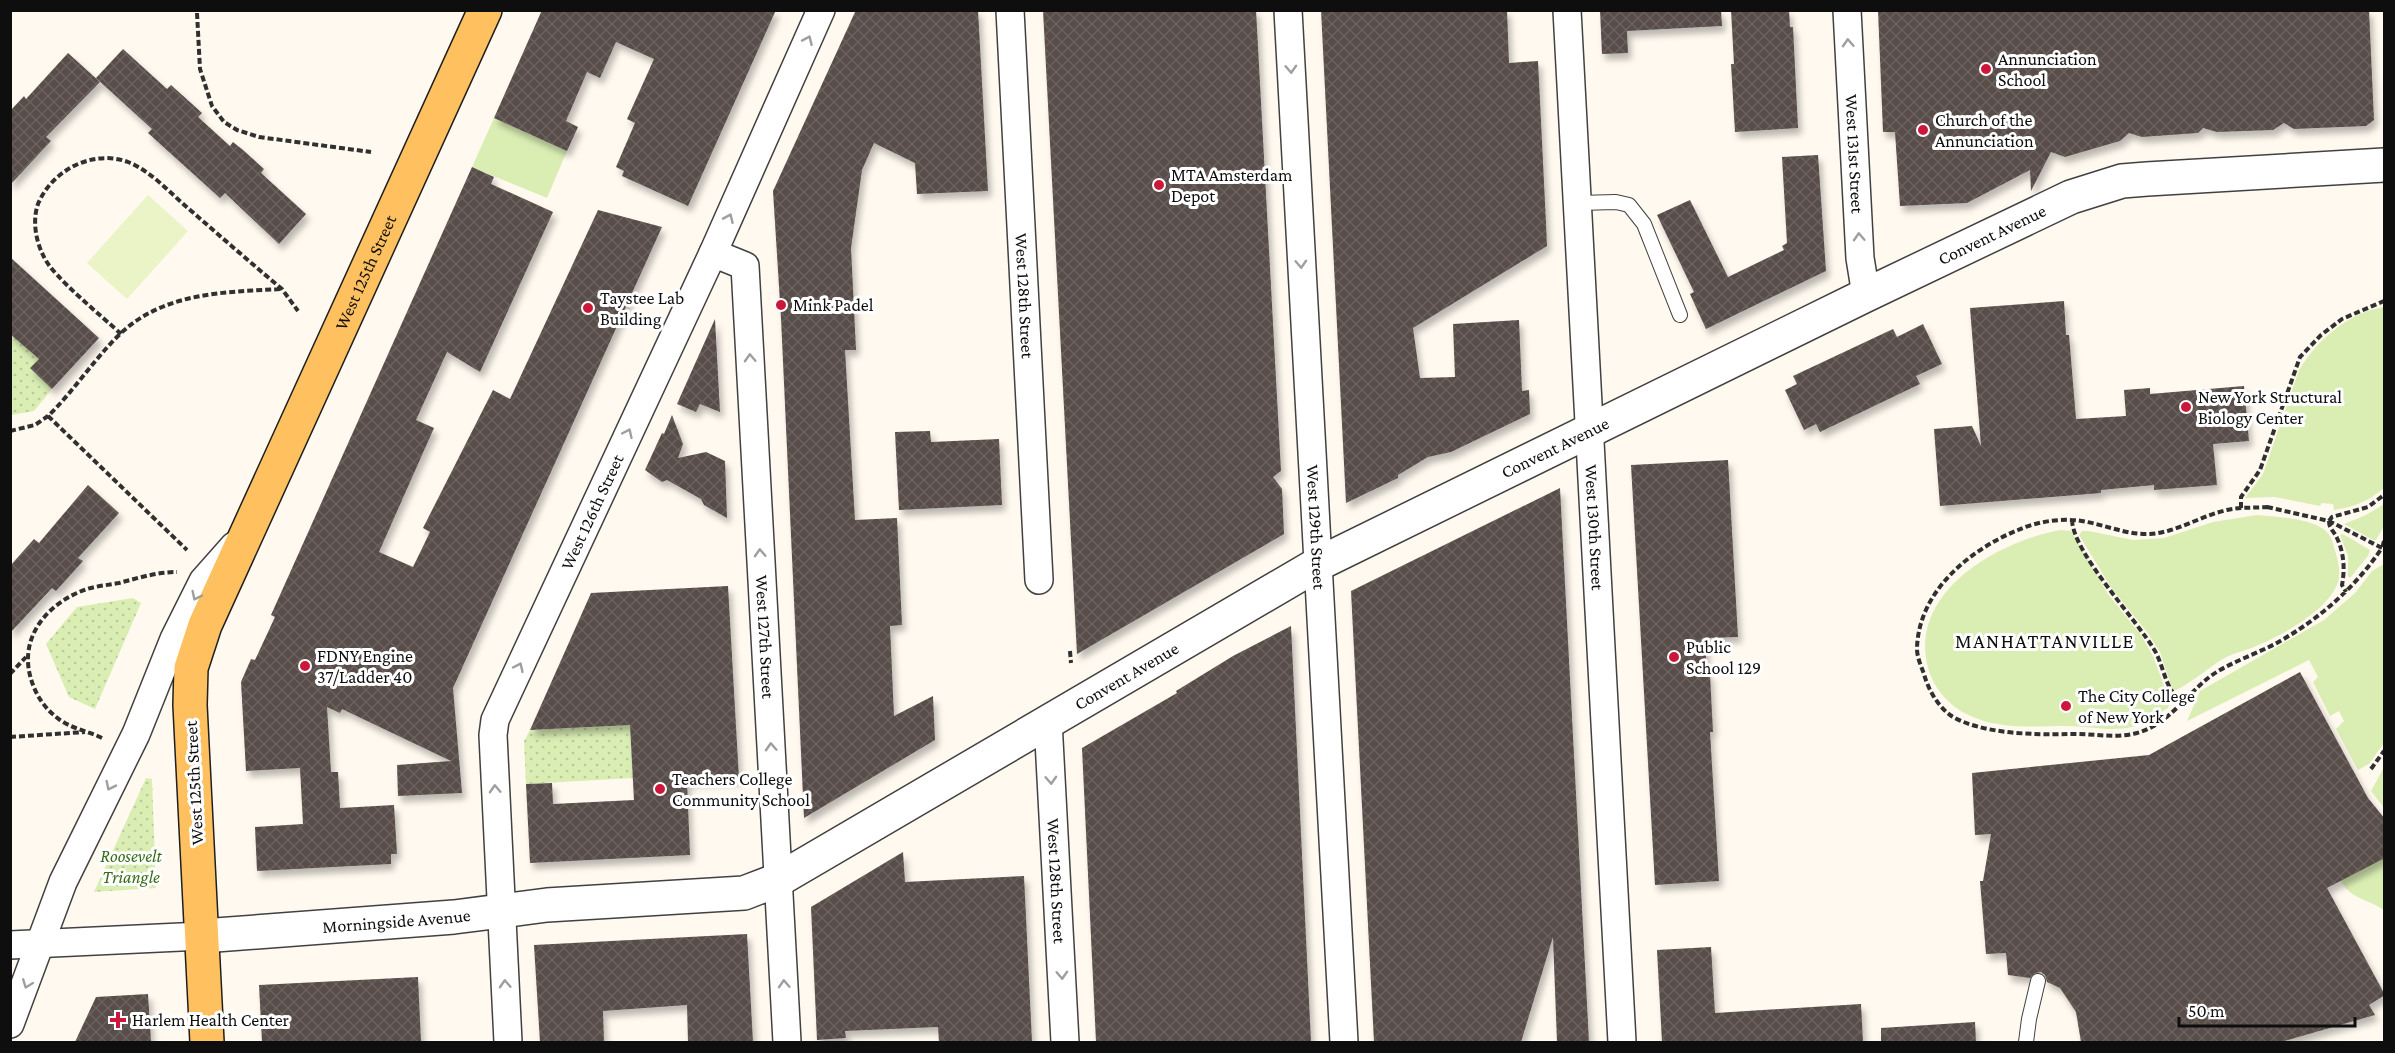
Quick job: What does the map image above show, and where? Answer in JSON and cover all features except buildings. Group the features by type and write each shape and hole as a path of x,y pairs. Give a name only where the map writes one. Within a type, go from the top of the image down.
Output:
{"main road":[{"name":"West 125th Street","path":"207,1042 190,705 191,668 205,625 245,533 485,10"}],"street":[{"name":"West 126th Street","path":"507,1042 493,735 495,720 713,253 821,10"},
{"name":"West 128th Street","path":"1010,10 1039,580"},
{"name":"West 129th Street","path":"1288,10 1344,1042"},
{"name":"West 130th Street","path":"1568,10 1622,1042"},
{"name":"West 131st Street","path":"1846,10 1860,258 1866,295"},
{"name":"Convent Avenue","path":"778,879 1318,564 2071,197 2122,181 2385,165"},
{"name":"West 127th Street","path":"713,253 745,266 787,1042"},
{"name":"West 125th Street","path":"10,1024 63,882 135,734 174,639 203,581 245,533"},
{"name":"West 128th Street","path":"1048,722 1065,1042"},
{"name":"Morningside Avenue","path":"10,945 202,936 454,917 548,905 744,893 778,879"}],"lane":[{"path":"1578,203 1616,202 1629,205 1644,224 1680,315"},
{"path":"2026,1042 2038,981"}],"path":[{"path":"197,13 200,69 212,106 224,122 237,130 259,137 371,152"},
{"path":"121,334 48,266 38,243 36,216 38,204 63,173 87,160 114,159 138,167 155,179 282,289 298,311"},
{"path":"10,431 35,425 48,416 121,334 151,312 187,298 210,293 282,289"},
{"path":"2241,508 2241,496 2260,470 2300,357 2321,335 2342,319 2385,300"},
{"path":"48,416 187,550"},
{"path":"2346,592 2342,585 2344,566 2337,538 2329,527 2329,521 2332,517 2368,507 2385,495"},
{"path":"2383,548 2329,521 2267,507 2225,510 2175,529 2150,534 2065,519 2021,528 1993,541 1944,581 1927,605 1920,626 1917,652 1934,698 1950,714 1970,724 2052,736 2068,734 2111,737 2138,732 2173,713 2200,683 2221,669 2276,643 2305,625 2362,576 2383,548 2385,541"},
{"path":"2072,520 2085,553 2110,591 2144,633 2156,654 2171,692 2183,702"},
{"path":"10,674 26,657 34,632 48,610 61,601 89,589 162,572 177,572"},
{"path":"1070,651 1071,663"},
{"path":"26,657 31,681 42,702 71,727 90,731 102,738"},
{"path":"10,737 90,731"},
{"path":"2371,769 2385,751"}],"green space":[{"path":"494,118 567,151 547,198 472,167"},
{"path":"148,195 188,231 127,299 87,263"},
{"path":"2384,307 2384,488 2361,503 2334,510 2333,504 2322,503 2320,506 2275,497 2245,498 2263,474 2299,370 2306,359 2325,338 2346,321"},
{"path":"10,334 39,359 52,389 34,411 11,415"},
{"path":"2384,504 2384,526 2376,540 2344,524 2366,515"},
{"path":"2257,515 2308,522 2325,530 2331,538 2338,561 2337,585 2322,606 2299,624 2260,644 2226,657 2173,691 2160,652 2112,589 2079,535 2082,531 2089,531 2133,540 2164,538 2213,522"},
{"path":"2061,530 2071,531 2108,594 2141,635 2153,656 2170,702 2168,708 2141,724 2114,729 1996,724 1965,714 1951,704 1939,691 1931,676 1925,641 1931,616 1945,594 1963,575 1986,558 2036,536"},
{"path":"2343,534 2370,550 2368,556 2350,578 2348,576 2348,556 2340,535"},
{"path":"2384,564 2384,743 2369,764 2358,770 2336,729 2344,721 2339,711 2330,716 2313,682 2318,677 2309,660 2187,721 2200,691 2324,620 2355,593 2372,571"},
{"path":"133,598 141,603 95,709 69,697 46,644 77,607"},
{"path":"630,725 633,778 526,784 524,741 530,730"},
{"path":"2384,767 2384,808 2371,791"},
{"name":"Roosevelt Triangle","path":"146,778 152,779 156,888 94,892"},
{"path":"2384,844 2384,910 2346,889 2338,875"}],"place":[{"name":"Annunciation School","path":"1986,69"},
{"name":"Church of the Annunciation","path":"1923,130"},
{"name":"MTA Amsterdam Depot","path":"1159,185"},
{"name":"Mink Padel","path":"781,305"},
{"name":"Taystee Lab Building","path":"588,308"},
{"name":"New York Structural Biology Center","path":"2186,407"},
{"name":"Public School 129","path":"1674,657"},
{"name":"FDNY Engine 37/Ladder 40","path":"305,666"},
{"name":"The City College of New York","path":"2066,706"},
{"name":"Teachers College Community School","path":"660,789"},
{"name":"Harlem Health Center","path":"118,1020"}],"district":[{"name":"MANHATTANVILLE","path":"2045,641"}]}
